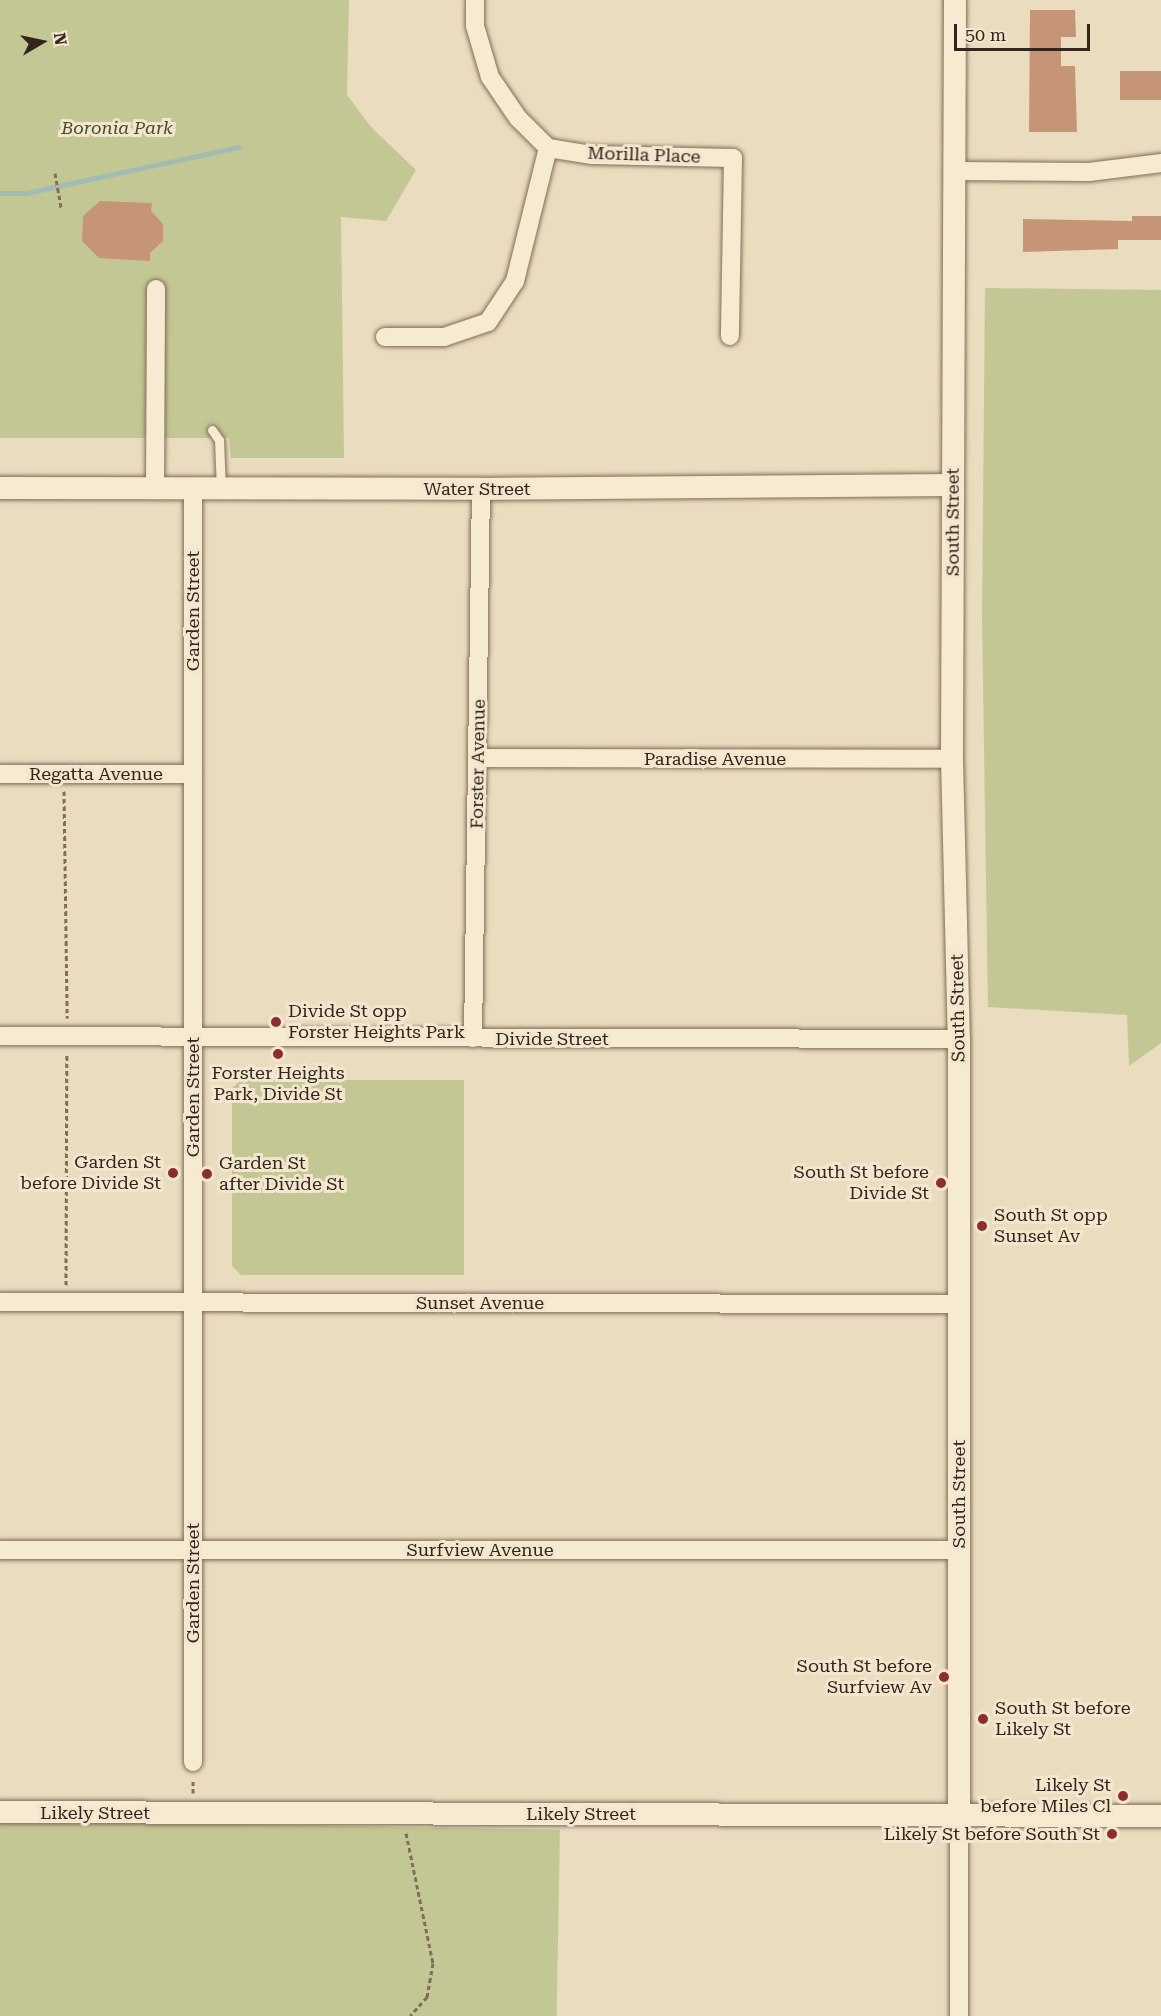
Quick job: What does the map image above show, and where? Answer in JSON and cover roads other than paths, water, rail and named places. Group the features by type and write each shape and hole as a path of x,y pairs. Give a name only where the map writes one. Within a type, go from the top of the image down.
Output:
{"street":[{"path":"385,337 444,337 488,322 515,281 548,148 518,118 490,77 475,26 475,0"},
{"name":"South Street","path":"955,0 952,759 959,1039 960,2016"},
{"name":"Morilla Place","path":"548,148 592,155 733,158 730,336"},
{"path":"954,171 1089,172 1161,164"},
{"path":"155,488 156,290"},
{"name":"Water Street","path":"0,488 481,489 953,485"},
{"name":"Garden Street","path":"193,489 193,1761"},
{"name":"Forster Avenue","path":"473,1038 481,489"},
{"name":"Paradise Avenue","path":"478,758 952,759"},
{"name":"Regatta Avenue","path":"0,774 193,774"},
{"name":"Divide Street","path":"0,1036 959,1039"},
{"name":"Sunset Avenue","path":"0,1302 959,1304"},
{"name":"Surfview Avenue","path":"0,1550 959,1550"},
{"name":"Likely Street","path":"0,1812 1161,1816"}],"lane":[{"path":"212,430 219,440 221,489"}],"waterway":[{"path":"0,193 26,193 239,147"}],"place":[{"name":"Divide St opp Forster Heights Park","path":"276,1022"},
{"name":"Forster Heights Park, Divide St","path":"278,1054"},
{"name":"Garden St before Divide St","path":"173,1173"},
{"name":"Garden St after Divide St","path":"207,1174"},
{"name":"South St before Divide St","path":"941,1183"},
{"name":"South St opp Sunset Av","path":"982,1226"},
{"name":"South St before Surfview Av","path":"944,1677"},
{"name":"South St before Likely St","path":"983,1719"},
{"name":"Likely St before Miles Cl","path":"1123,1796"},
{"name":"Likely St before South St","path":"1112,1834"}],"park label":[{"name":"Boronia Park","path":"117,128"}]}
